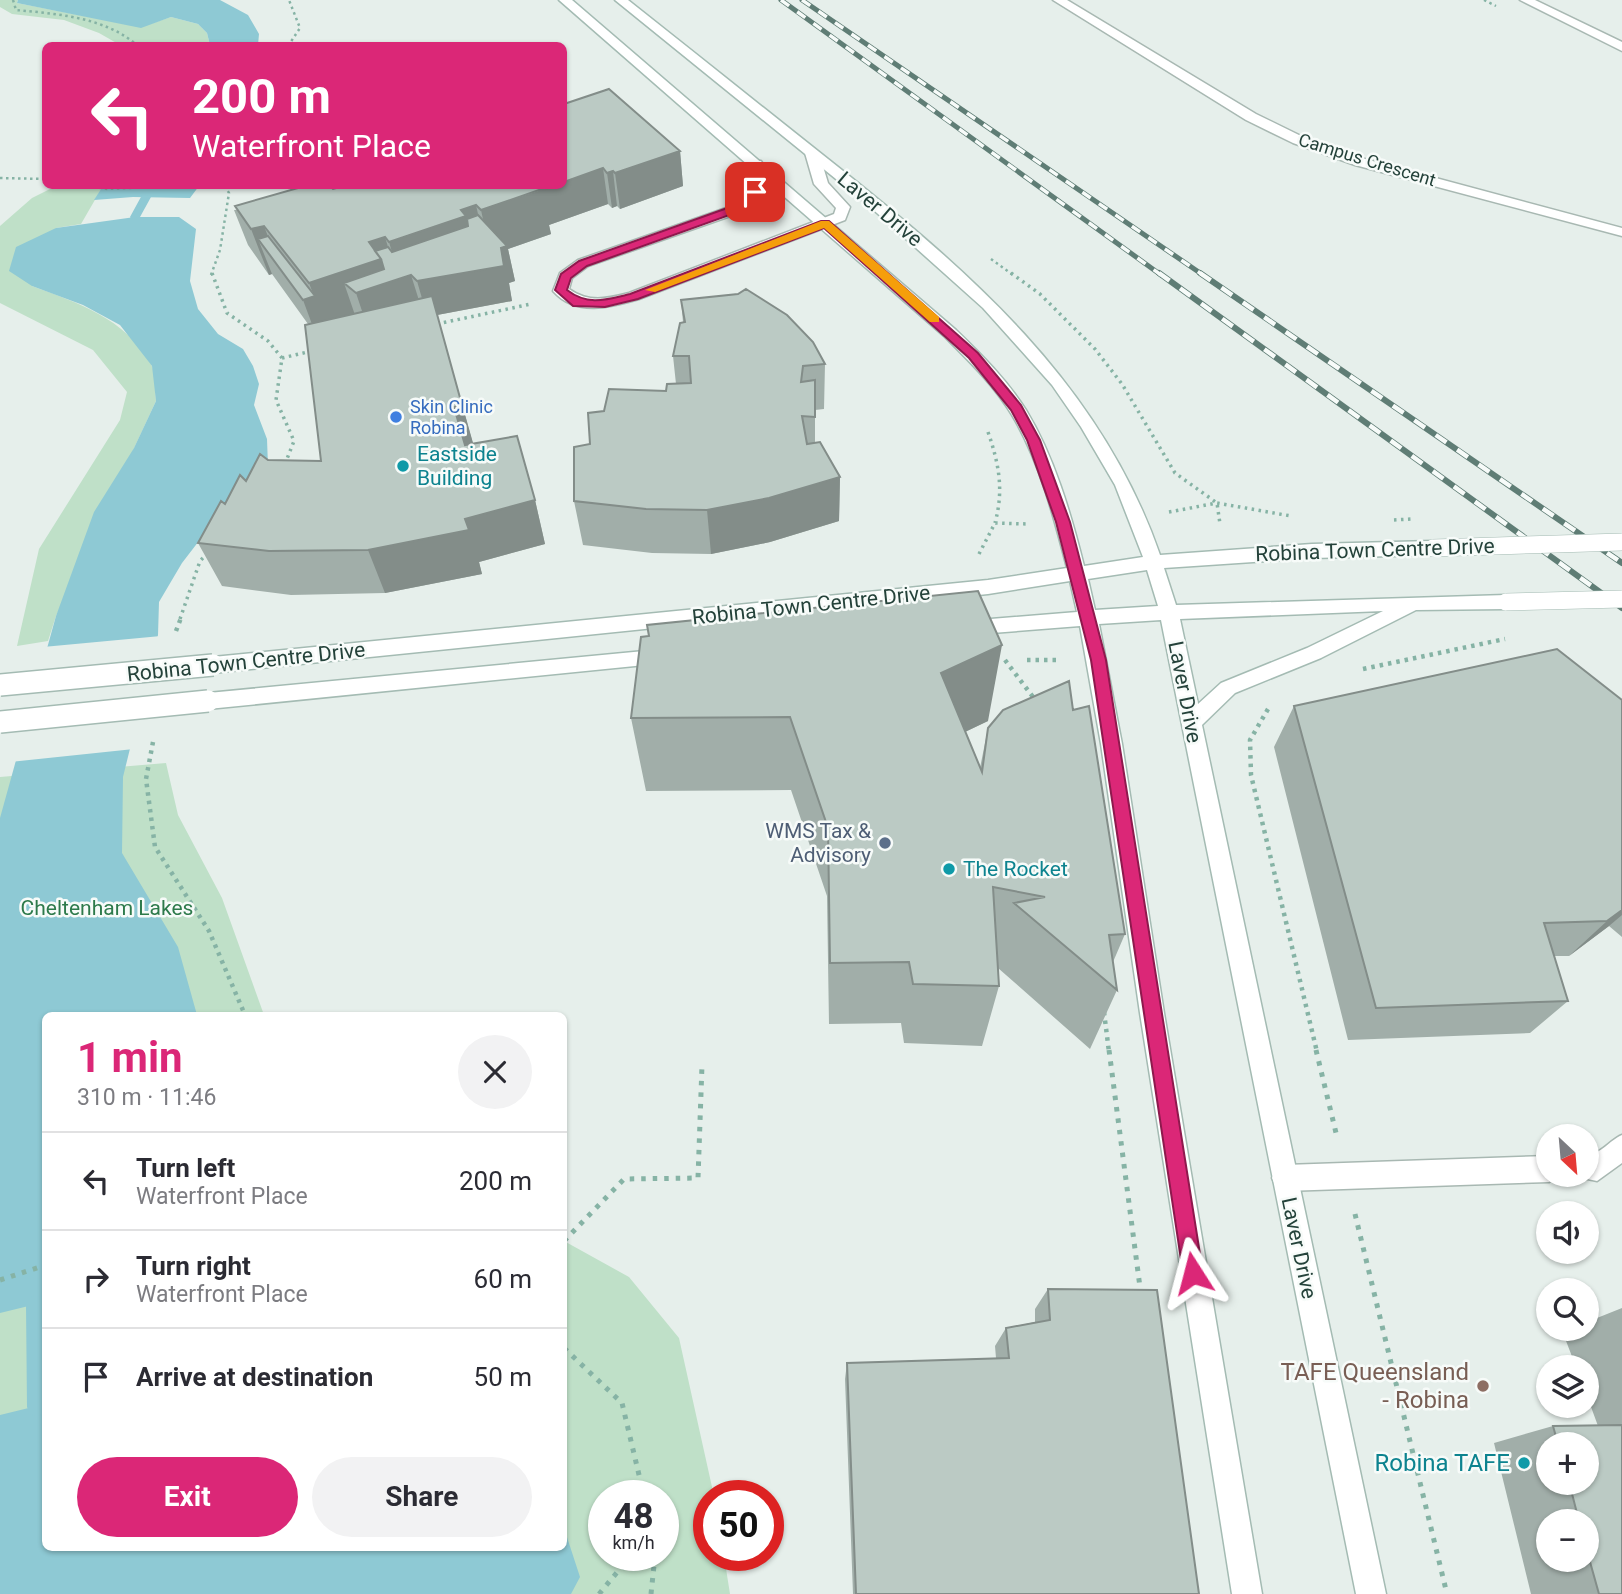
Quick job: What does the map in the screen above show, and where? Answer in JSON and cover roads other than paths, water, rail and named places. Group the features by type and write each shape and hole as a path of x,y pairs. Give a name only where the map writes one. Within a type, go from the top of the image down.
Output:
{"street":[{"path":"565,0 974,356 1016,408 1033,440 1063,522 1098,660 1193,1273 1247,1594"},
{"name":"Laver Drive","path":"621,0 890,215 986,300 1049,369 1087,422 1116,470 1137,516 1169,612 1371,1594"},
{"name":"Campus Crescent","path":"1059,0 1251,117 1298,140 1360,162 1622,232"},
{"path":"1525,0 1622,47"},
{"path":"756,164 755,192 734,209 583,263 565,276 561,290 577,303 596,304 634,296 840,216 843,207 821,184 812,153"},
{"name":"Robina Town Centre Drive","path":"0,685 677,620 988,587 1153,562 1300,552 1622,541"},
{"name":"Robina Town Centre Drive","path":"942,630 1088,616 1169,612 1622,599"},
{"path":"1191,723 1228,688 1314,653 1416,603"},
{"name":"Robina Town Centre Drive","path":"0,722 681,655"},
{"path":"1600,1165 1622,1147"},
{"path":"1285,1178 1536,1169"}],"water":[{"path":"18,0 220,0 248,15 259,34 258,42 209,42 207,33 198,24 171,17 141,28 17,3"},
{"path":"101,189 197,189 190,198 133,197 94,200"},
{"path":"135,217 179,217 196,229 190,281 198,309 218,334 243,349 253,366 259,384 254,405 267,439 268,466 212,524 182,563 159,602 158,635 123,777 122,853 178,947 196,1012 42,1012 42,1303 0,1313 0,818 56,616 94,512 134,448 156,401 152,366 120,325 83,305 32,286 9,271 16,247 56,228"},
{"path":"42,1405 42,1551 567,1551 567,1537 580,1577 571,1594 0,1594 0,1415"}],"waterway":[{"path":"135,217 146,197"},
{"path":"36,1305 37,1407"}],"railway":[{"path":"781,0 1161,275"},
{"path":"802,0 1203,275"},
{"path":"1159,273 1622,608"},
{"path":"1200,273 1622,563"}],"place":[{"name":"Skin Clinic Robina","path":"396,417"},
{"name":"Eastside Building","path":"403,466"},
{"name":"WMS Tax & Advisory","path":"885,843"},
{"name":"The Rocket","path":"949,869"},
{"name":"TAFE Queensland - Robina","path":"1483,1386"},
{"name":"Robina TAFE","path":"1524,1463"}],"park label":[{"name":"Cheltenham Lakes","path":"107,908"}]}
